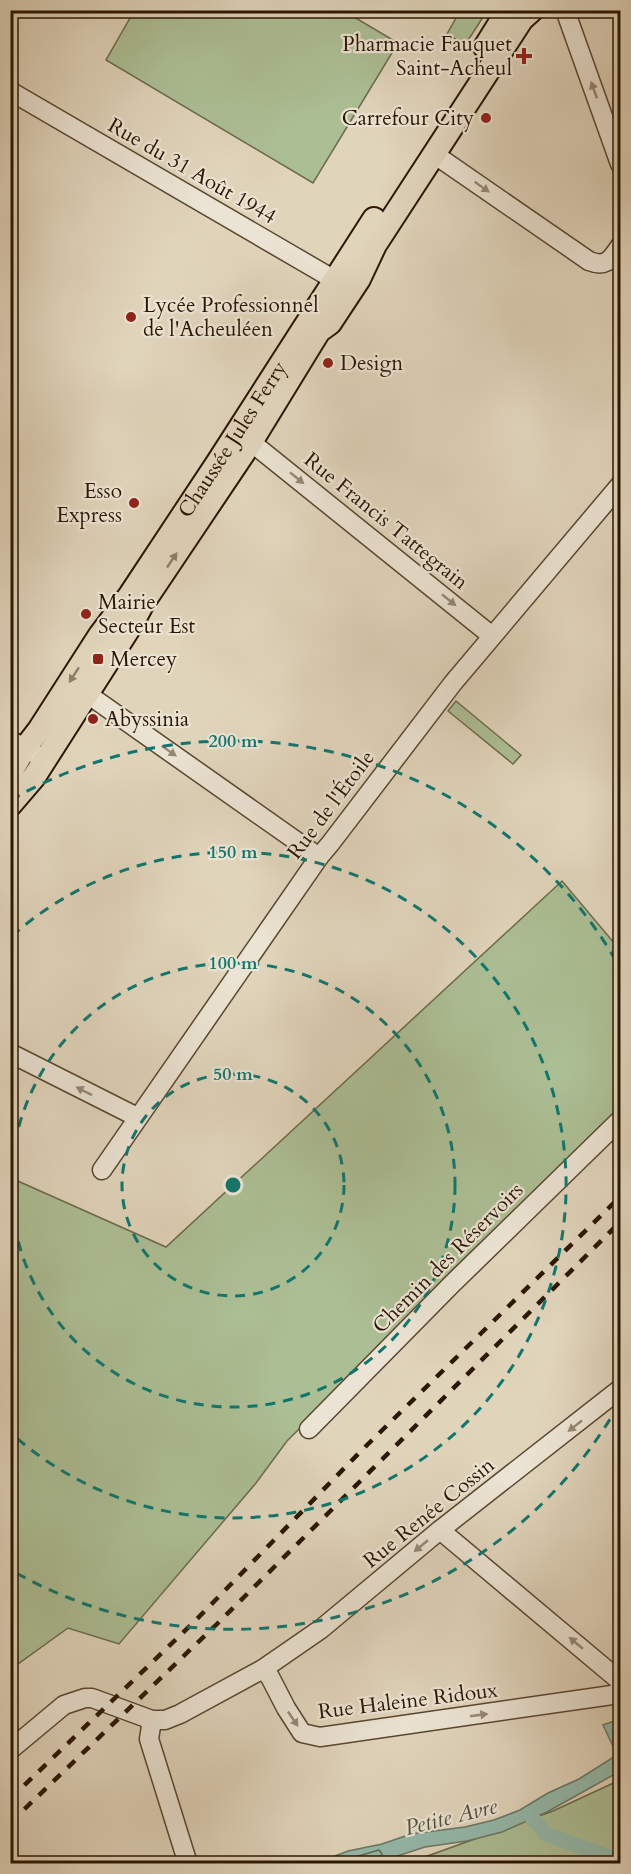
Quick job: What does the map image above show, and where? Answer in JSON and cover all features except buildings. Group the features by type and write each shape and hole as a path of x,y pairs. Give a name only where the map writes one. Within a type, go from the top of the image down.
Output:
{"main road":[{"name":"Chaussée Jules Ferry","path":"10,774 18,744 39,730 100,635 130,595 343,285 508,10"},
{"path":"343,285 375,245 522,19 531,10"},
{"name":"Chaussée Jules Ferry","path":"10,805 32,780 143,603 251,442 319,331 330,322 343,285"}],"street":[{"path":"565,10 621,165"},
{"name":"Rue du 31 Août 1944","path":"10,91 343,285"},
{"path":"434,154 589,261 599,265 605,263 621,246"},
{"name":"Rue Francis Tattegrain","path":"251,442 492,636"},
{"name":"Rue de l'Étoile","path":"102,1170 319,856 492,636 621,485"},
{"path":"86,693 319,856"},
{"path":"18,744 44,760"},
{"path":"10,1053 136,1118"},
{"name":"Chemin des Réservoirs","path":"309,1429 452,1284 621,1120"},
{"name":"Rue Renée Cossin","path":"263,1669 321,1629 440,1530 621,1389"},
{"path":"440,1530 621,1681"},
{"path":"10,1750 64,1705 73,1701 92,1698 147,1718 165,1720 263,1669"},
{"name":"Rue Haleine Ridoux","path":"263,1669 302,1732 320,1737 601,1697 621,1691"},
{"path":"147,1718 149,1739 188,1863"}],"shaded area":[{"path":"134,11 344,11 398,43 313,183 106,60"},
{"path":"460,11 487,11 465,45 447,34"},
{"path":"456,701 521,755 513,764 448,711"},
{"path":"562,881 620,950 620,1111 287,1441 256,1483 119,1644 68,1628 11,1669 11,1178 166,1247"},
{"path":"620,1780 620,1863 405,1864 553,1811"}],"water":[{"path":"620,1719 620,1769 547,1812 502,1832 467,1841 425,1847 376,1863 317,1863 348,1851 382,1844 411,1834 465,1827 494,1820 520,1810 548,1793 579,1779 617,1755 603,1725"}],"waterway":[{"path":"529,1814 546,1834 620,1861"}],"railway":[{"path":"10,1799 195,1621 364,1448 620,1197"},
{"path":"10,1823 217,1624 620,1222"}],"place":[{"name":"Pharmacie Fauquet Saint-Acheul","path":"524,56"},
{"name":"Carrefour City","path":"486,118"},
{"name":"Lycée Professionnel de l'Acheuléen","path":"131,317"},
{"name":"Design","path":"328,363"},
{"name":"Esso Express","path":"134,503"},
{"name":"Mairie Secteur Est","path":"86,614"},
{"name":"Mercey","path":"98,659"},
{"name":"Abyssinia","path":"93,719"}],"water label":[{"name":"Petite Avre","path":"451,1817"}]}
